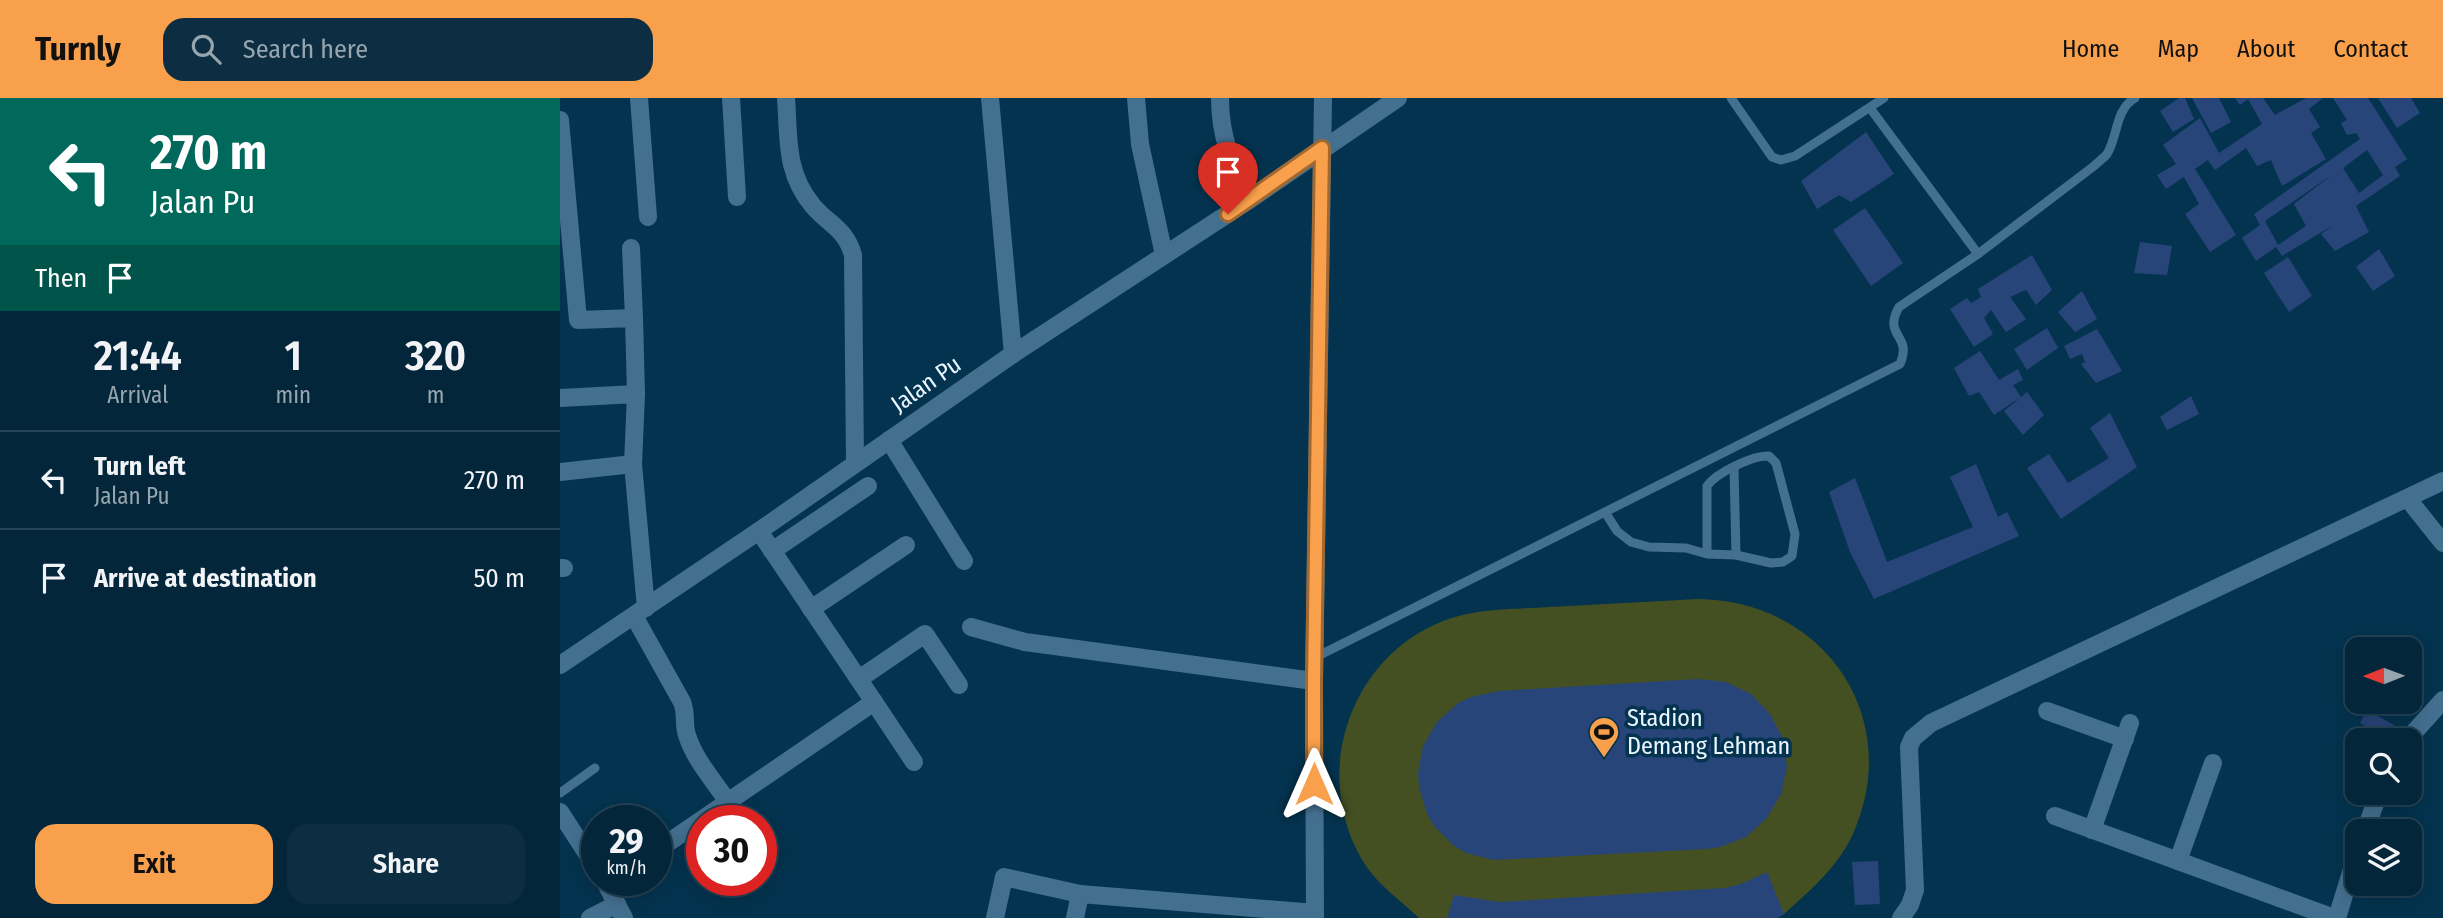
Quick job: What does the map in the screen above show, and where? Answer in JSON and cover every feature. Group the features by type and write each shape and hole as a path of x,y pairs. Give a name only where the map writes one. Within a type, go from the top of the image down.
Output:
{"street":[{"path":"639,98 648,218"},
{"path":"731,98 737,197"},
{"path":"786,98 793,173 813,206 849,240 853,255 855,463"},
{"path":"990,98 1013,354"},
{"path":"1136,98 1140,144 1164,254"},
{"path":"1220,98 1222,134 1250,200"},
{"path":"995,918 1004,877 1080,894 1315,916 1314,658 1323,98"},
{"name":"Jalan Pu","path":"560,665 1013,354 1250,200 1398,98"},
{"path":"560,120 569,321 634,318"},
{"path":"631,248 636,394 633,464 640,611 682,702 686,714 687,737 728,802"},
{"path":"560,398 636,394"},
{"path":"889,440 964,561"},
{"path":"560,471 633,464"},
{"path":"1901,918 1910,905 1915,890 1909,747 1921,730 2443,481"},
{"path":"772,551 868,486"},
{"path":"2408,499 2443,542"},
{"path":"758,531 914,762"},
{"path":"811,609 906,545"},
{"path":"971,626 1025,642 1314,681"},
{"path":"859,679 925,634 959,685"},
{"path":"2418,728 2443,700"},
{"path":"672,840 874,702"},
{"path":"2047,711 2128,731 2092,830"},
{"path":"2178,861 2213,763"},
{"path":"560,812 581,844"},
{"path":"2055,816 2336,918 2345,890"},
{"path":"1075,918 1080,894"},
{"path":"590,918 620,911"}],"lane":[{"path":"1731,98 1772,157 1782,160 1795,156 1884,98"},
{"path":"1314,658 1900,363 1905,350 1904,344 1892,326 1899,307 1978,254 2094,166 2107,153 2122,113 2128,102 2135,98"},
{"path":"1870,108 1978,254"},
{"path":"1605,512 1617,531 1631,542 1649,547 1686,548 1707,554 1736,555 1771,563 1783,562 1792,556 1795,534 1776,463 1769,456 1759,456 1712,478 1707,486 1707,554"},
{"path":"1734,468 1736,555"},
{"path":"560,793 595,768"}],"green space":[{"name":"Stadion Demang Lehman","path":"1698,599 1742,604 1781,619 1814,642 1841,671 1859,706 1868,744 1867,786 1855,829 1834,865 1784,914 1777,918 1419,918 1373,876 1361,858 1346,823 1340,786 1342,750 1351,715 1368,682 1391,655 1420,632 1455,617 1479,612"}],"building":[{"path":"2179,98 2185,98 2194,119 2173,132 2160,111"},
{"path":"2192,98 2219,98 2231,122 2211,133"},
{"path":"2235,98 2263,98 2275,115 2306,98 2323,98 2309,109 2320,127 2311,133 2326,159 2282,186 2271,160 2257,166 2246,148 2215,170 2208,160 2195,169 2236,235 2210,252 2185,214 2199,204 2184,177 2166,189 2157,175 2176,164 2163,145 2200,118 2219,153 2262,124 2248,99 2240,105"},
{"path":"2333,98 2368,98 2407,159 2395,167 2400,176 2356,206 2369,232 2335,251 2321,234 2335,224 2282,256 2276,247 2256,261 2242,238 2260,225 2254,214 2360,139 2356,133 2347,135 2341,123 2347,120","holes":["2367,150 2383,175 2359,193 2343,168","2333,174 2294,204 2306,226 2278,245 2265,221"]},
{"path":"2378,98 2411,98 2420,113 2397,128"},
{"path":"1866,132 1894,174 1851,202 1839,195 1817,209 1801,181"},
{"path":"1865,208 1903,263 1871,286 1833,230"},
{"path":"2140,242 2172,246 2167,275 2134,273"},
{"path":"2379,249 2395,276 2373,291 2356,267"},
{"path":"2032,255 2052,290 2036,305 2026,290 2010,297 2026,319 2006,332 1991,310 1984,318 1993,334 1974,347 1950,309 1967,298 1971,303 1981,297 1978,289"},
{"path":"2288,257 2312,296 2289,312 2264,273"},
{"path":"2082,291 2097,319 2075,332 2058,312"},
{"path":"2047,328 2058,348 2027,370 2014,349"},
{"path":"2097,329 2122,371 2096,383 2081,364 2085,362 2082,354 2070,359 2064,346"},
{"path":"1980,351 1999,380 2018,369 2023,380 2013,385 2021,397 1994,415 1979,392 1969,396 1954,368"},
{"path":"2027,392 2044,415 2023,435 2004,411"},
{"path":"2191,396 2199,414 2167,430 2160,417"},
{"path":"2110,413 2137,467 2061,519 2027,468 2049,454 2068,483 2109,458 2090,428"},
{"path":"1976,464 1998,517 2007,512 2019,536 1874,599 1850,552 1829,492 1855,478 1887,562 1973,527 1950,477"},
{"path":"1698,679 1726,682 1751,694 1770,714 1783,739 1787,767 1781,794 1767,818 1746,837 1720,847 1706,849 1493,860 1466,853 1454,846 1434,826 1427,814 1418,773 1423,746 1437,722 1458,703 1498,691"},
{"path":"2365,714 2374,714 2394,725 2392,728 2369,728 2360,723"},
{"path":"1878,861 1880,904 1855,905 1852,862"},
{"path":"1767,872 1784,914 1777,918 1447,918 1454,895 1500,902 1725,888"}],"place":[{"name":"Stadion Demang Lehman","path":"1604,759"}],"route":[{"path":"1228,214 1322,148 1314,784"}]}
